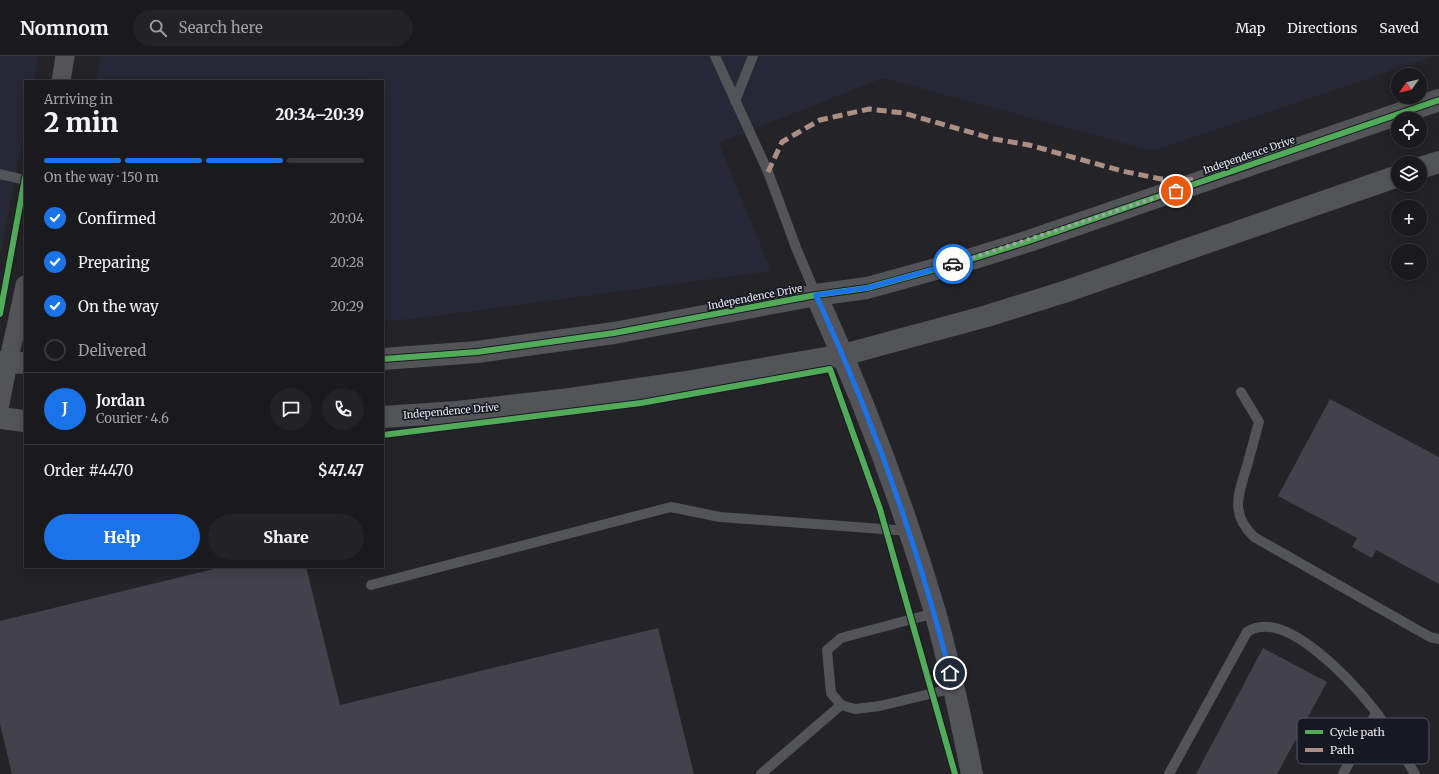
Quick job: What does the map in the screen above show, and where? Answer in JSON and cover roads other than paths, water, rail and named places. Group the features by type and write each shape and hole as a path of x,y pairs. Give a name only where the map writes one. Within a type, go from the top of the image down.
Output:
{"street":[{"path":"61,80 64,56"},
{"name":"Independence Drive","path":"384,359 477,352 614,333 816,295 867,288 972,259 1133,206 1439,100"},
{"path":"1427,166 1439,162"},
{"name":"Independence Drive","path":"384,417 457,412 570,399 680,383 843,355 980,318 1067,291 1391,178"},
{"path":"0,404 11,362 24,290"},
{"path":"816,295 843,355 887,468 909,531 935,613 954,688 972,774"},
{"path":"0,418 24,421"}],"lane":[{"path":"715,56 768,172 797,250 816,295"},
{"path":"735,101 753,56"},
{"path":"0,174 24,180"},
{"path":"1241,392 1259,422 1238,499 1241,519 1246,530 1254,537 1414,628 1430,637 1439,639"},
{"path":"371,585 671,507 720,517 909,531"},
{"path":"935,613 841,638 828,650 831,693 841,705 855,709 880,706 954,688"},
{"path":"1169,774 1246,632 1254,627 1267,626 1279,629 1309,646 1351,682 1380,718"},
{"path":"761,774 841,705"},
{"path":"1373,718 1376,712"},
{"path":"1343,774 1348,764"},
{"path":"1409,764 1415,774"}]}
